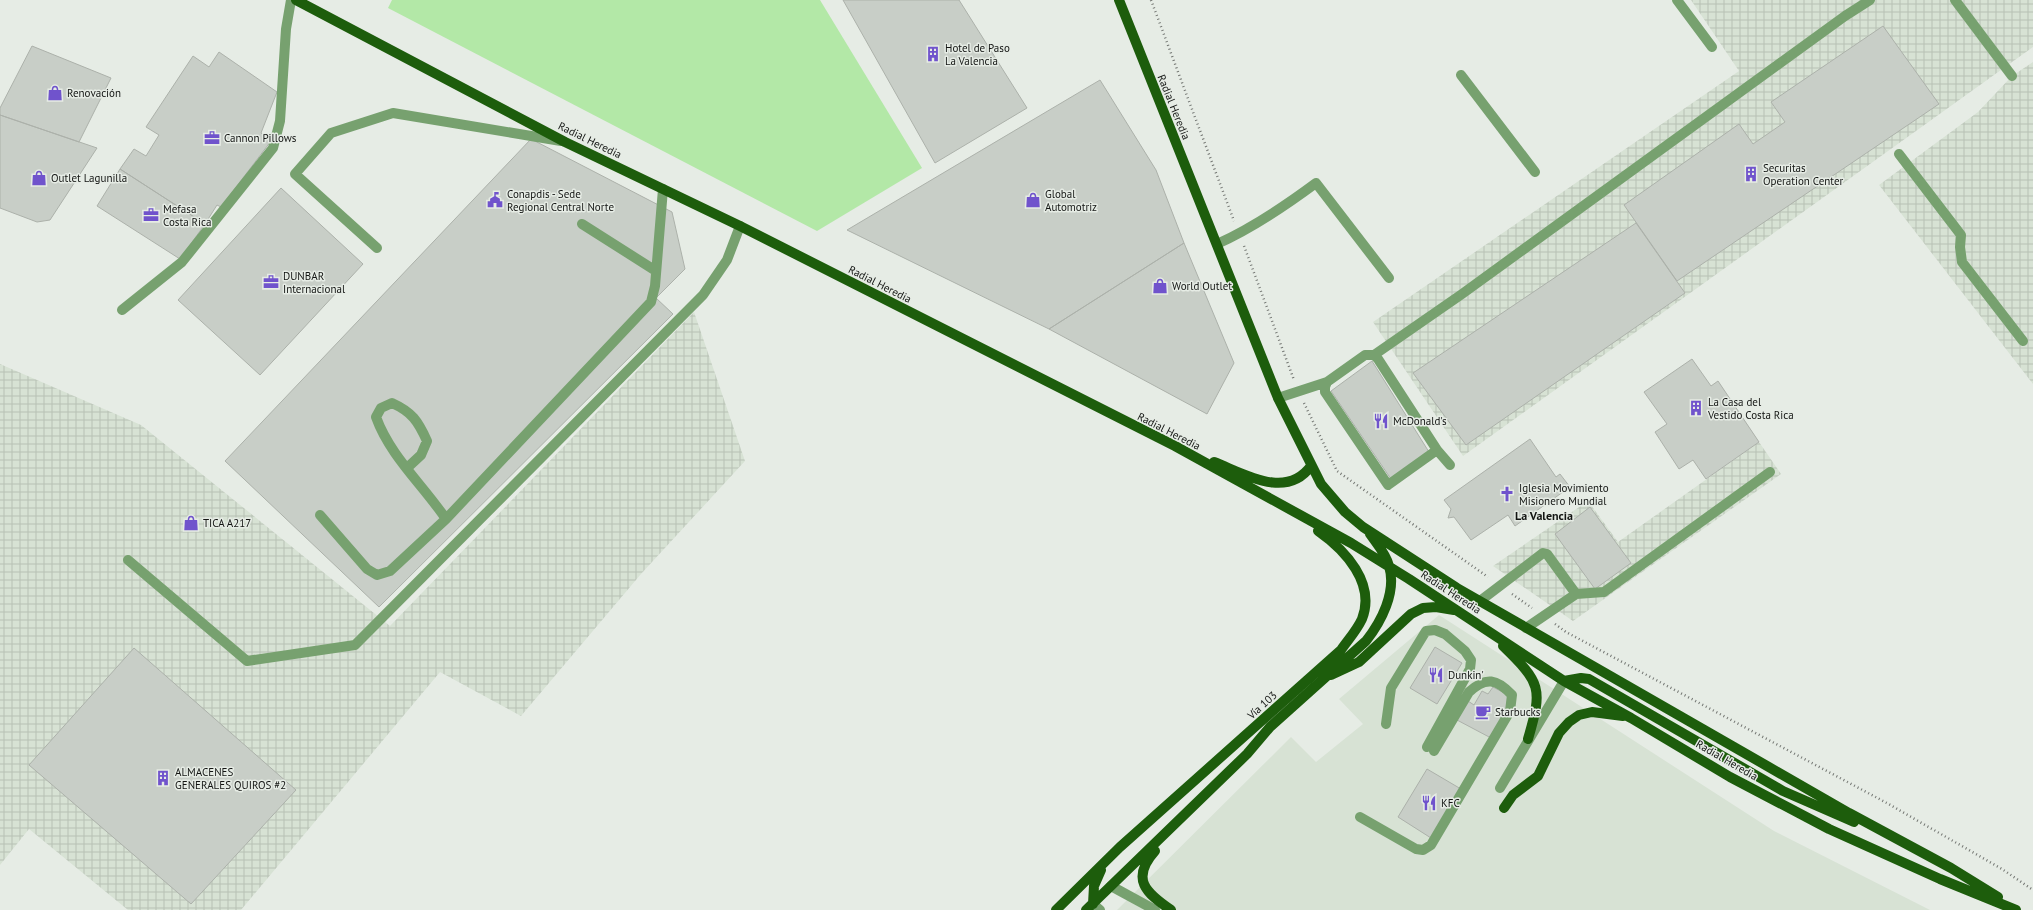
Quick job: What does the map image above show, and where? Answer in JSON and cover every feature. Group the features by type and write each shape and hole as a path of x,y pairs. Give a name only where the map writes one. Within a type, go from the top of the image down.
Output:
{"main road":[{"name":"Radial Heredia","path":"296,0 565,142 740,226 1175,446 1390,567 1564,681 1631,718 1730,777 1829,829 1940,879 2017,910"},
{"name":"Radial Heredia","path":"1119,0 1278,398 1311,466 1321,484 1334,500 1364,527 1457,588 1914,849 1951,868 2017,910"},
{"path":"1175,446 1267,483 1277,484 1298,479 1311,466"},
{"name":"Vía 103","path":"1058,909 1120,847 1341,650 1362,618 1365,605 1364,592 1354,564 1330,539 1276,502"},
{"path":"1364,527 1380,547 1390,567"},
{"name":"Vía 103","path":"1093,908 1111,886 1247,754 1270,727 1366,641 1377,627 1387,605 1390,589 1390,567"},
{"path":"1324,678 1359,662 1411,614 1424,608 1436,607 1458,611"},
{"path":"1486,629 1524,667 1536,688 1538,700 1528,739"},
{"path":"1564,681 1581,678 1589,679 1783,791 1914,849"},
{"path":"1504,808 1513,795 1538,776 1559,733 1569,722 1579,715 1592,712 1631,718"},
{"path":"1171,910 1148,893 1142,876 1143,868 1147,860 1247,754"},
{"path":"1093,908 1094,886 1104,865 1120,847"},
{"path":"1058,909 1094,886 1102,884 1111,886"}],"lane":[{"path":"122,310 182,262 273,148 280,121 286,29 291,0"},
{"path":"1677,0 1712,47"},
{"path":"1278,398 1327,382 1365,355 1374,355 1462,294 1845,16 1870,0"},
{"path":"1955,0 2012,76"},
{"path":"1461,75 1535,172"},
{"path":"377,248 295,174 331,133 393,113 565,142"},
{"path":"1899,154 1961,235 1960,247 1962,262 2023,341"},
{"path":"1217,244 1239,234 1283,207 1316,183 1389,278"},
{"path":"320,515 366,569 377,575 390,571 446,519 651,302 654,294 663,189"},
{"path":"582,224 656,271"},
{"path":"128,560 247,661 355,645 703,295 727,260 740,226"},
{"path":"1374,355 1437,450 1450,465"},
{"path":"1327,382 1325,392 1388,485 1437,450"},
{"path":"407,468 421,455 427,441 419,423 411,414 392,403 381,408 376,418 381,431 407,468 446,519"},
{"path":"1526,628 1576,594 1604,592 1770,472"},
{"path":"1480,601 1543,552 1576,594"},
{"path":"1360,817 1416,849 1423,850 1431,846 1510,711 1512,695 1498,682 1490,681 1476,686 1469,692 1431,749 1470,669 1471,660 1465,651 1445,634 1435,630 1426,631 1417,642 1390,688 1386,724"},
{"path":"1500,788 1564,681"},
{"path":"1111,886 1155,910"}],"path":[{"path":"1337,471 1566,632 1885,802 2002,869 2033,890"}],"shaded area":[{"path":"1691,0 2033,0 2033,47 1463,456 1373,322 1739,71"},
{"path":"2033,62 2033,384 1879,185 1978,112 2012,76"},
{"path":"694,312 745,461 641,574 521,716 440,672 241,910 128,910 29,829 0,865 0,364 141,425 390,626"},
{"path":"1759,442 1781,474 1573,621 1493,566 1588,501 1618,542"},
{"path":"1439,615 1774,831 1930,910 1117,910 1291,737 1316,762 1363,724 1339,699"}],"green space":[{"path":"392,0 820,0 922,168 817,231 388,8"}],"building":[{"name":"Hotel de Paso La Valencia","path":"843,0 959,0 1027,108 935,163"},
{"name":"Securitas Operation Center","path":"1883,26 1939,104 1677,281 1624,205 1739,124 1753,144 1785,122 1771,102"},
{"name":"Renovación","path":"32,46 111,78 79,142 0,115 0,108"},
{"name":"Cannon Pillows","path":"219,52 277,92 261,133 271,141 221,207 217,205 205,224 120,169 134,149 146,156 159,135 146,127 193,56 209,67"},
{"name":"Global Automotriz","path":"1100,80 1156,170 1184,243 1049,329 847,230"},
{"name":"Outlet Lagunilla","path":"0,115 97,148 50,220 37,222 0,208"},
{"path":"531,139 672,212 685,269 656,298 673,314 379,607 225,461"},
{"name":"Mefasa Costa Rica","path":"120,169 205,224 180,259 97,206"},
{"name":"DUNBAR Internacional","path":"281,188 363,264 260,375 178,300"},
{"path":"1636,223 1685,293 1466,445 1413,373"},
{"name":"World Outlet","path":"1184,243 1234,363 1207,414 1049,329"},
{"name":"La Casa del Vestido Costa Rica","path":"1692,359 1711,386 1718,381 1759,442 1706,479 1693,460 1679,469 1655,432 1667,424 1644,392"},
{"name":"McDonald's","path":"1372,361 1429,452 1391,479 1331,391"},
{"name":"Iglesia Movimiento Misionero Mundial","path":"1530,439 1556,477 1560,474 1570,487 1515,526 1508,515 1471,540 1454,517 1448,518 1451,509 1444,500"},
{"path":"1590,507 1631,563 1595,589 1555,534"},
{"name":"Dunkin'","path":"1435,647 1462,663 1437,704 1410,688"},
{"name":"ALMACENES GENERALES QUIROS #2","path":"134,648 296,790 191,904 29,765"},
{"name":"Starbucks","path":"1493,687 1510,696 1510,702 1491,738 1457,720 1468,701 1474,705 1482,691 1488,694"},
{"name":"KFC","path":"1427,769 1461,789 1431,838 1398,817"}],"place":[{"name":"Hotel de Paso La Valencia","path":"933,54"},
{"name":"Renovación","path":"55,93"},
{"name":"Cannon Pillows","path":"212,138"},
{"name":"Securitas Operation Center","path":"1751,174"},
{"name":"Outlet Lagunilla","path":"39,178"},
{"name":"Conapdis - Sede Regional Central Norte","path":"495,200"},
{"name":"Global Automotriz","path":"1033,200"},
{"name":"Mefasa Costa Rica","path":"151,215"},
{"name":"DUNBAR Internacional","path":"271,282"},
{"name":"World Outlet","path":"1160,286"},
{"name":"La Casa del Vestido Costa Rica","path":"1696,408"},
{"name":"McDonald's","path":"1381,421"},
{"name":"Iglesia Movimiento Misionero Mundial","path":"1507,494"},
{"name":"TICA A217","path":"191,523"},
{"name":"Dunkin'","path":"1436,675"},
{"name":"Starbucks","path":"1483,712"},
{"name":"ALMACENES GENERALES QUIROS #2","path":"163,778"},
{"name":"KFC","path":"1429,803"}],"district":[{"name":"La Valencia","path":"1544,515"}]}
